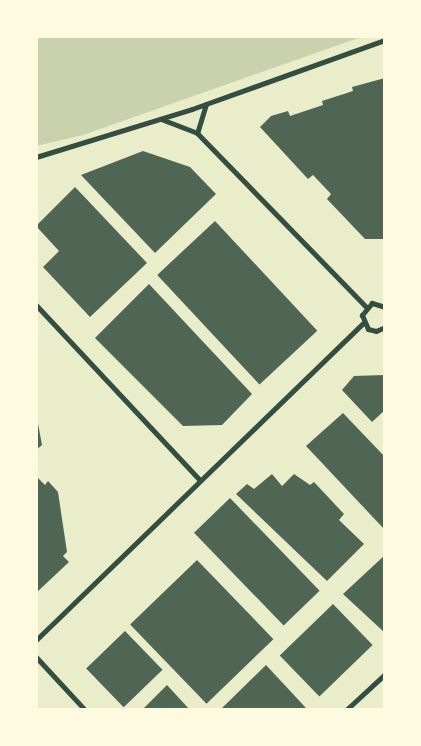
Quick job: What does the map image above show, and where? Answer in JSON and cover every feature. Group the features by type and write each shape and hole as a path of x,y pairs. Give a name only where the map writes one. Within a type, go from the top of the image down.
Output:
{"street":[{"path":"36,158 192,109 385,40"},
{"path":"197,133 206,104"},
{"path":"161,118 197,133 366,307"},
{"path":"366,307 379,303 385,297"},
{"path":"379,303 385,306"},
{"path":"36,305 200,480"},
{"path":"36,640 363,323 366,307"},
{"path":"363,323 376,331 385,328"},
{"path":"36,657 86,710"},
{"path":"346,710 385,674"}],"green space":[{"path":"36,36 364,36 83,135 36,146"}],"building":[{"path":"385,78 385,239 365,239 327,199 331,194 313,175 308,179 260,127 271,116 288,111 290,116 323,105 322,101 353,91 352,87"},
{"path":"143,151 190,167 216,194 155,253 81,175"},
{"path":"75,187 147,263 90,317 43,267 59,251 36,226"},
{"path":"215,221 317,331 260,385 157,275"},
{"path":"149,284 252,394 222,425 183,426 95,338"},
{"path":"385,375 385,410 372,422 342,390 354,376"},
{"path":"36,413 42,445 36,450"},
{"path":"343,413 385,457 385,530 306,446"},
{"path":"272,474 282,486 294,474 310,485 314,482 344,514 339,520 364,544 327,581 236,494 247,484 254,489"},
{"path":"36,476 45,485 48,481 58,492 67,552 63,556 69,562 36,593"},
{"path":"230,498 320,591 284,626 194,533"},
{"path":"385,555 385,633 343,594"},
{"path":"197,560 273,639 207,704 130,625"},
{"path":"333,604 373,645 319,696 280,655"},
{"path":"125,631 163,670 124,707 86,669"},
{"path":"266,665 306,708 220,710"},
{"path":"167,685 190,710 142,710"}]}
